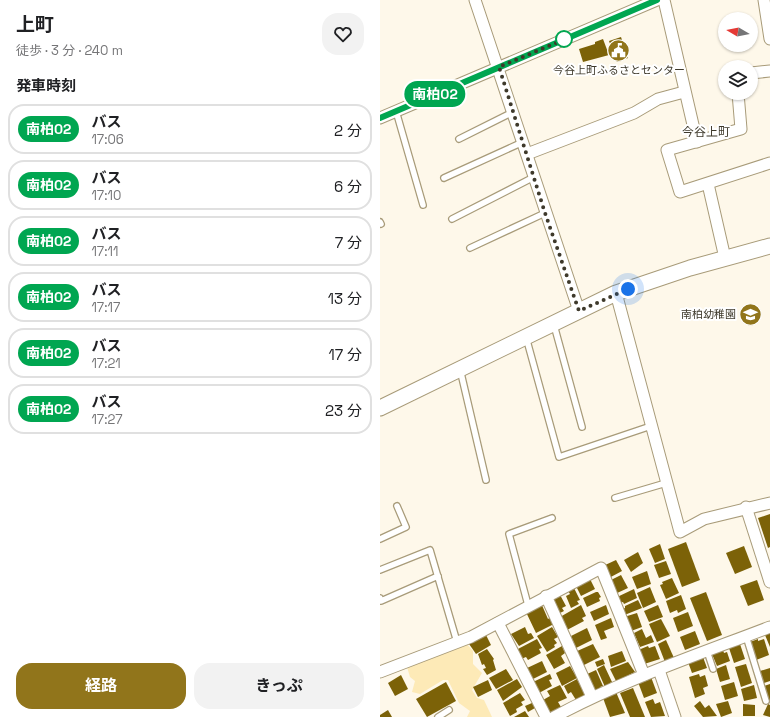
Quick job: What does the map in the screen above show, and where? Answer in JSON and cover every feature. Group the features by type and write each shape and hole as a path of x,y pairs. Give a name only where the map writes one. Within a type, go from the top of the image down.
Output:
{"street":[{"path":"475,0 499,67 545,213 579,311"},
{"path":"380,118 657,0"},
{"path":"664,0 684,92 697,142"},
{"path":"764,0 770,39"},
{"path":"758,72 770,70"},
{"path":"527,154 634,113 658,99 684,92"},
{"path":"739,100 741,129 667,150 680,192 770,163"},
{"path":"708,184 725,258"},
{"path":"380,408 616,293 690,268 770,246"},
{"path":"616,293 680,532 704,519 746,507 770,503"},
{"path":"746,507 770,582"},
{"path":"380,672 457,642 498,623 546,596 601,568 644,675"},
{"path":"546,596 592,697"},
{"path":"498,623 546,717"},
{"path":"554,717 592,697 644,675 770,626"},
{"path":"659,670 675,717"}],"lane":[{"path":"396,111 423,205"},
{"path":"459,139 513,112"},
{"path":"444,178 523,142"},
{"path":"452,219 534,177"},
{"path":"470,248 545,213"},
{"path":"553,324 582,427"},
{"path":"526,337 559,457 651,426"},
{"path":"460,369 486,480"},
{"path":"614,498 666,483"},
{"path":"380,539 406,527 398,506"},
{"path":"528,606 509,534 552,518"},
{"path":"380,570 430,550 457,642"},
{"path":"380,598 381,601 438,576"},
{"path":"746,636 766,701"},
{"path":"707,651 713,670"},
{"path":"438,717 449,710"}],"shaded area":[{"path":"466,643 473,651 473,664 482,673 472,690 477,698 484,700 492,717 467,717 470,711 459,703 448,680 443,680 420,694 412,692 415,681 410,677 407,667"}],"building":[{"name":"今谷上町ふるさとセンター","path":"621,37 628,58 617,62 609,41"},
{"path":"603,39 609,55 583,62 579,49 595,44 595,42"},
{"path":"770,514 770,547 768,548 758,518"},
{"path":"686,542 700,580 682,587 668,549"},
{"path":"660,544 665,559 655,563 649,549"},
{"path":"744,546 752,567 735,574 726,553"},
{"path":"638,552 643,563 631,572 624,560"},
{"path":"616,560 622,571 609,578 603,566"},
{"path":"666,561 671,574 659,578 654,565"},
{"path":"647,571 651,584 637,589 632,577"},
{"path":"621,575 628,588 615,594 609,581"},
{"path":"589,577 595,589 581,596 575,584"},
{"path":"672,578 679,593 666,599 660,585 663,584 662,582"},
{"path":"757,580 764,600 748,606 740,586"},
{"path":"573,586 580,600 577,601 579,604 571,608 566,596 570,594 567,589"},
{"path":"650,587 656,602 643,608 637,593"},
{"path":"634,589 637,598 624,604 623,602 617,604 615,598"},
{"path":"598,592 601,597 599,598 600,601 587,607 583,598"},
{"path":"706,592 722,635 707,641 690,598"},
{"path":"559,593 566,606 562,608 564,611 558,614 550,600"},
{"path":"681,595 686,609 678,613 677,610 670,613 666,601"},
{"path":"638,600 642,608 622,616 620,610"},
{"path":"541,603 548,619 551,617 554,624 536,633 525,610"},
{"path":"581,605 586,616 582,618 584,621 567,630 560,617"},
{"path":"606,605 609,614 594,621 590,612"},
{"path":"658,605 663,617 649,622 644,611"},
{"path":"688,612 693,626 678,632 673,618"},
{"path":"637,613 642,627 631,631 624,617"},
{"path":"611,618 614,627 604,631 607,638 601,640 595,625"},
{"path":"661,619 670,636 657,642 649,624"},
{"path":"525,627 528,634 531,633 534,638 519,646 511,634"},
{"path":"552,627 558,637 554,639 557,643 554,645 555,647 547,652 537,636"},
{"path":"587,628 592,640 576,648 571,636"},
{"path":"642,629 646,638 651,635 654,642 640,647 634,633"},
{"path":"695,631 700,644 685,650 680,637"},
{"path":"485,633 491,645 476,654 467,641"},
{"path":"770,633 770,647 765,635"},
{"path":"537,639 542,648 539,649 541,653 528,660 526,657 521,659 516,650"},
{"path":"758,639 758,641 764,639 769,655 756,660 750,642"},
{"path":"666,640 674,658 665,662 658,644"},
{"path":"593,644 600,657 582,666 575,652"},
{"path":"740,644 745,659 734,663 729,648"},
{"path":"562,646 565,653 561,656 565,663 554,669 546,655"},
{"path":"648,646 649,648 655,646 660,659 641,665 636,651"},
{"path":"487,649 494,659 496,670 487,675 483,669 486,668 484,664 482,665 478,654"},
{"path":"723,650 724,653 727,652 730,661 717,666 712,654"},
{"path":"622,651 626,661 611,667 608,656"},
{"path":"703,657 707,668 692,673 688,662"},
{"path":"603,659 605,664 597,667 595,662"},
{"path":"542,661 547,672 531,680 525,669"},
{"path":"628,662 635,672 616,681 610,669"},
{"path":"746,664 752,683 741,687 735,667"},
{"path":"604,665 612,682 610,683 611,685 605,687 597,669"},
{"path":"726,665 730,679 720,682 716,669"},
{"path":"570,666 577,678 562,686 556,673"},
{"path":"770,668 770,681 764,683 760,671"},
{"path":"506,669 513,680 496,689 489,678"},
{"path":"596,670 603,686 595,692 585,675"},
{"path":"550,674 552,679 549,680 552,686 539,693 533,682"},
{"path":"699,674 700,677 705,675 708,686 703,688 705,694 695,698 689,677"},
{"path":"401,675 408,689 395,696 388,683"},
{"path":"651,677 657,693 644,698 638,682"},
{"path":"517,679 522,687 503,701 497,690"},
{"path":"577,679 585,695 576,700 571,692 568,694 564,686"},
{"path":"488,680 492,690 478,697 473,687"},
{"path":"446,682 456,701 427,717 416,699"},
{"path":"734,682 738,696 725,700 721,686"},
{"path":"770,684 770,704 764,686"},
{"path":"560,685 567,698 558,702 561,707 550,713 543,700 550,696 547,691"},
{"path":"754,685 757,698 744,701 741,689"},
{"path":"633,688 645,717 630,717 620,693"},
{"path":"616,692 625,713 610,717 603,698"},
{"path":"520,693 525,700 521,702 523,705 516,709 517,712 510,716 503,703"},
{"path":"653,699 655,704 660,702 665,716 651,717 645,702"},
{"path":"700,701 705,708 709,705 717,716 703,717 694,706"},
{"path":"728,701 732,713 721,717 716,704"},
{"path":"532,703 535,708 528,712 525,706"},
{"path":"743,704 755,705 755,716 743,716"},
{"path":"768,704 770,705 770,717 763,715"},
{"path":"388,710 392,717 380,717 380,715"},
{"path":"525,711 529,717 514,717"}],"bus line":[{"name":"南柏02","path":"380,118 657,0"}],"place":[{"name":"今谷上町ふるさとセンター","path":"619,50"},
{"name":"南柏幼稚園","path":"751,314"}],"district":[{"name":"今谷上町","path":"706,132"}],"route":[{"path":"564,39 570,37 499,67 545,213 579,311 616,293 628,289"}]}
